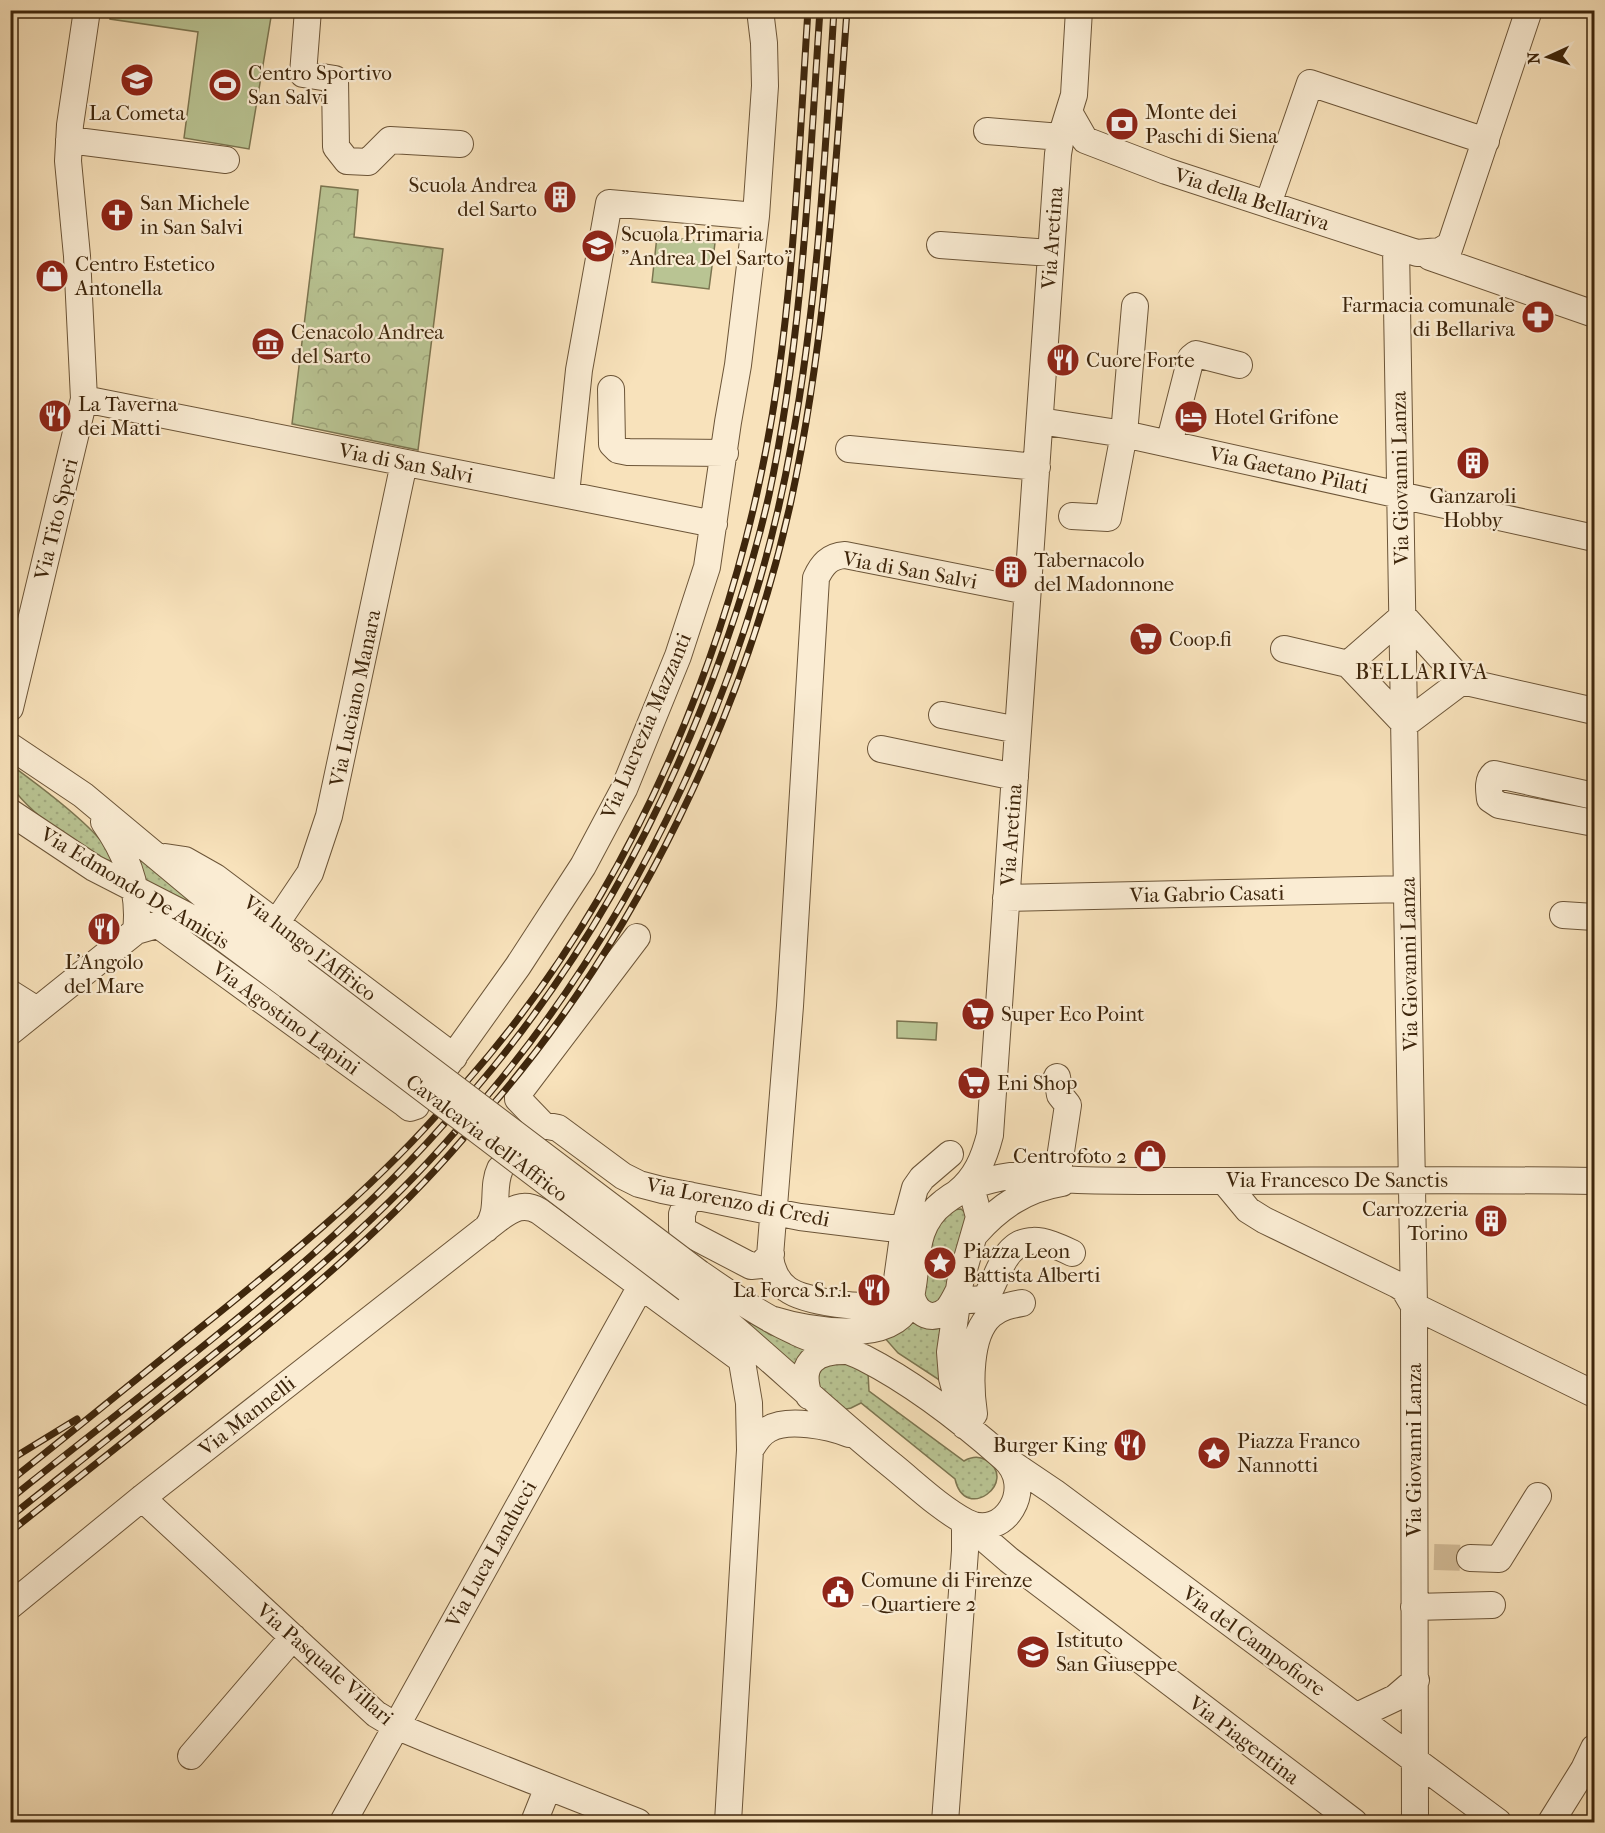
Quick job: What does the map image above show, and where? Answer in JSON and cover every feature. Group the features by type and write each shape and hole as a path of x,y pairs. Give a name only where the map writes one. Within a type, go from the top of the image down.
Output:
{"street":[{"name":"Via Tito Speri","path":"10,708 92,400 68,161 87,10"},
{"path":"308,10 303,75 335,79 336,147 347,161 368,162 390,140 460,144"},
{"name":"Via Lucrezia Mazzanti","path":"451,1061 518,966 583,866 624,789 678,656 707,567 738,365 756,216 765,86 764,43 760,10"},
{"name":"Via Aretina","path":"964,1190 980,1166 990,1135 1058,154 1074,95 1079,10"},
{"path":"1447,253 1529,10"},
{"path":"1268,204 1310,83 1486,141"},
{"name":"Via della Bellariva","path":"1069,112 1085,140 1166,171 1396,247 1417,253 1440,251 1447,253"},
{"path":"987,131 1061,137"},
{"path":"69,140 226,160"},
{"path":"566,494 579,370 609,203 756,216"},
{"path":"940,245 1051,253"},
{"name":"Via Giovanni Lanza","path":"1396,247 1414,1306 1424,1557 1414,1607 1415,1822"},
{"path":"1397,275 1400,266 1414,257 1447,253 1594,314"},
{"path":"1072,516 1108,518 1124,434 1135,306"},
{"path":"1169,444 1191,358 1196,354 1239,364"},
{"path":"611,389 610,436 612,444 618,450 725,453"},
{"name":"Via di San Salvi","path":"92,400 714,524"},
{"name":"Via Gaetano Pilati","path":"1040,422 1124,434 1594,538"},
{"path":"849,449 1037,467"},
{"name":"Via Luciano Manara","path":"277,922 310,873 329,816 404,463"},
{"name":"Via di San Salvi","path":"775,1211 790,1006 814,590 818,574 828,560 836,556 849,555 1027,591"},
{"path":"1348,664 1403,616 1462,681 1594,711"},
{"path":"1284,649 1348,664 1405,724 1462,681"},
{"path":"942,716 1018,730"},
{"name":"Via lungo l'Affrico","path":"10,746 83,795 158,856 215,905 294,979"},
{"path":"881,749 1015,777"},
{"path":"1594,796 1494,774 1489,787 1490,799 1499,806 1594,823"},
{"name":"Via lungo l'Affrico","path":"83,795 122,850 134,887 137,910 146,927"},
{"name":"Via Edmondo De Amicis","path":"10,812 94,868 192,917 294,979"},
{"name":"Via lungo l'Affrico","path":"158,856 185,860 200,867 277,922 451,1061"},
{"name":"Via Gabrio Casati","path":"1006,898 1407,889"},
{"path":"1563,915 1594,916"},
{"path":"10,1032 146,927 192,917"},
{"name":"Via Agostino Lapini","path":"146,927 405,1104 413,1108 416,1106"},
{"name":"Via Lorenzo di Credi","path":"637,937 518,1094 518,1099 537,1127 558,1128 629,1180 650,1187 801,1217 915,1224"},
{"name":"Cavalcavia dell'Affrico","path":"294,979 693,1281"},
{"path":"10,993 37,1010"},
{"path":"1057,1077 1060,1095 1068,1105 1069,1179"},
{"path":"770,1319 784,1324 844,1332 869,1331 887,1325 904,1314 912,1297 919,1239 915,1224 915,1188 922,1178 950,1154"},
{"path":"486,1229 493,1220 495,1212 496,1178 501,1169"},
{"path":"775,1211 770,1255 780,1283 796,1294 846,1304 884,1305 889,1304 895,1294 915,1224 935,1209 964,1190 990,1180 1014,1176 1069,1179"},
{"path":"976,1233 995,1212 1010,1202 1069,1179"},
{"name":"Via Francesco De Sanctis","path":"1069,1179 1594,1181"},
{"path":"1224,1181 1248,1210 1264,1220 1398,1285 1404,1289 1414,1306 1594,1394"},
{"path":"964,1190 979,1209 976,1233 963,1267 957,1295 950,1352 952,1378 972,1431"},
{"path":"688,1195 681,1214 682,1230 751,1266 761,1265 770,1255"},
{"path":"486,1229 512,1210 530,1207 742,1360"},
{"name":"Via Mannelli","path":"10,1606 142,1498 486,1229"},
{"path":"957,1295 969,1300 985,1299 1002,1262 1010,1252 1025,1242 1047,1241 1072,1253"},
{"path":"693,1281 807,1337 849,1351 893,1374 972,1431 1008,1461 1018,1483 1017,1496 1012,1507 1002,1518 991,1524 975,1525 965,1522 859,1439 809,1395 733,1326 693,1281"},
{"name":"Via Luca Landucci","path":"343,1822 641,1286"},
{"path":"912,1297 919,1312 936,1316 948,1309 957,1295"},
{"path":"972,1431 970,1391 972,1367 980,1331 986,1320 996,1311 1022,1303"},
{"path":"728,1822 750,1450 749,1403 742,1360 733,1326"},
{"path":"809,1395 805,1374 809,1363 826,1353 849,1351"},
{"path":"750,1450 760,1435 768,1429 785,1425 828,1428 859,1439"},
{"name":"Via del Campofiore","path":"1008,1461 1054,1491 1498,1822"},
{"path":"1470,1558 1499,1559 1538,1496"},
{"name":"Via Pasquale Villari","path":"142,1498 376,1714 396,1726 638,1822"},
{"path":"945,1822 965,1551 965,1522"},
{"name":"Via Piagentina","path":"965,1522 1009,1560 1354,1822"},
{"path":"1414,1607 1492,1605"},
{"path":"191,1756 293,1637"},
{"path":"1357,1716 1395,1698 1416,1680"},
{"path":"1551,1822 1584,1769 1594,1748"},
{"path":"534,1822 548,1787"}],"green space":[{"name":"Centro Sportivo San Salvi","path":"111,11 272,11 249,149 184,138 198,32 110,19"},
{"path":"321,186 358,190 354,237 443,249 418,450 292,424"},
{"path":"657,236 715,243 709,289 652,282"},
{"path":"11,765 86,825 108,851 111,861 72,841 27,805 11,784"},
{"path":"135,850 221,922 142,879"},
{"path":"897,1021 937,1023 936,1040 897,1038"},
{"path":"961,1209 969,1216 948,1286 937,1304 922,1302 927,1239 951,1210"},
{"path":"743,1316 769,1334 809,1348 795,1371 735,1318"},
{"path":"910,1317 925,1328 934,1328 943,1324 947,1385 898,1353 883,1336"},
{"path":"832,1357 868,1372 869,1391 964,1461 975,1458 986,1460 995,1469 997,1478 994,1487 987,1494 978,1498 969,1498 961,1492 955,1479 861,1403 842,1410 816,1387 819,1369"}],"tunnel":[{"path":"1434,1557 1470,1558"}],"railway":[{"path":"467,1081 528,1006 582,925 631,840 673,752 709,661 738,567 761,473 778,378 793,241 808,10"},
{"path":"476,1088 553,988 588,935 620,880 649,825 701,710 742,593 769,495 790,375 803,254 820,10"},
{"path":"487,1096 543,1025 594,950 640,870 682,788 718,703 749,616 773,529 801,388 819,226 834,10"},
{"path":"495,1102 546,1038 594,969 679,819 714,741 745,661 771,581 791,501 813,380 828,257 847,10"},
{"path":"10,1481 295,1250 381,1173 435,1117"},
{"path":"10,1499 179,1366 290,1274 395,1177 444,1124"},
{"path":"10,1517 309,1276 370,1221 455,1132"},
{"path":"10,1532 316,1285 407,1200 463,1139"},
{"path":"10,1460 77,1419"}],"place":[{"name":"La Cometa","path":"137,80"},
{"name":"Centro Sportivo San Salvi","path":"225,85"},
{"name":"Monte dei Paschi di Siena","path":"1122,124"},
{"name":"Scuola Andrea del Sarto","path":"560,197"},
{"name":"San Michele in San Salvi","path":"117,215"},
{"name":"Scuola Primaria \"Andrea Del Sarto\"","path":"598,246"},
{"name":"Centro Estetico Antonella","path":"52,276"},
{"name":"Farmacia comunale di Bellariva","path":"1538,317"},
{"name":"Cenacolo Andrea del Sarto","path":"268,344"},
{"name":"Cuore Forte","path":"1063,360"},
{"name":"La Taverna dei Matti","path":"55,416"},
{"name":"Hotel Grifone","path":"1191,417"},
{"name":"Ganzaroli Hobby","path":"1473,463"},
{"name":"Tabernacolo del Madonnone","path":"1011,572"},
{"name":"Coop.fi","path":"1146,639"},
{"name":"L'Angolo del Mare","path":"104,929"},
{"name":"Super Eco Point","path":"978,1014"},
{"name":"Eni Shop","path":"974,1083"},
{"name":"Centrofoto 2","path":"1150,1156"},
{"name":"Carrozzeria Torino","path":"1491,1221"},
{"name":"Piazza Leon Battista Alberti","path":"940,1263"},
{"name":"La Forca S.r.l.","path":"874,1290"},
{"name":"Burger King","path":"1130,1445"},
{"name":"Piazza Franco Nannotti","path":"1214,1453"},
{"name":"Comune di Firenze - Quartiere 2","path":"838,1592"},
{"name":"Istituto San Giuseppe","path":"1033,1652"}],"district":[{"name":"BELLARIVA","path":"1422,671"}]}
